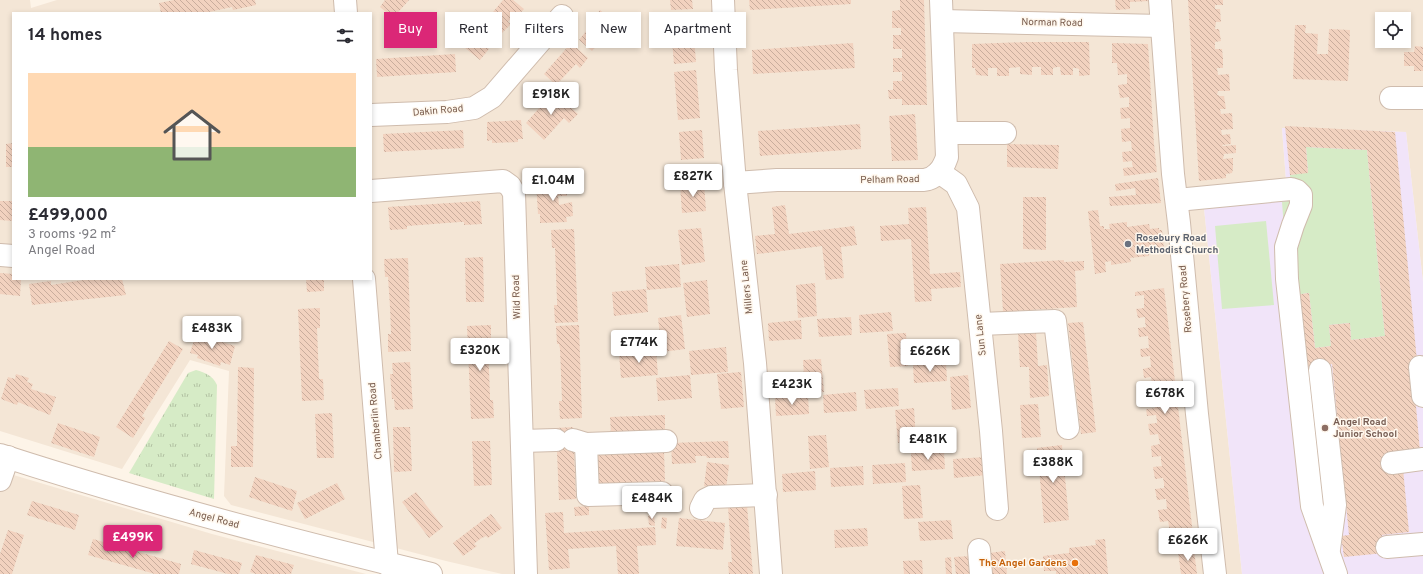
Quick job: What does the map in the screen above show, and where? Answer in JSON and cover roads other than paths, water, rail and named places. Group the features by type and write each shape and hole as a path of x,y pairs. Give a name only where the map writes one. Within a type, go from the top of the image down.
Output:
{"street":[{"path":"345,0 346,12"},
{"name":"Millers Lane","path":"723,0 726,70 735,183 755,363 771,574"},
{"name":"Rosebery Road","path":"1160,0 1173,174 1177,200 1197,414 1215,574"},
{"path":"939,172 944,166 947,157 942,10"},
{"name":"Norman Road","path":"942,10 1162,26"},
{"name":"Dakin Road","path":"372,115 447,112 474,108 492,98 535,48"},
{"path":"1391,98 1423,98"},
{"path":"947,133 1005,133"},
{"name":"Pelham Road","path":"735,183 777,180 924,180 931,179 939,172"},
{"name":"Sun Lane","path":"939,172 956,184 968,208 991,431 997,509"},
{"name":"Wild Road","path":"372,191 503,181 510,186 514,193 526,574"},
{"path":"1177,200 1291,189 1302,195 1301,205 1286,247 1287,279 1312,506 1336,574"},
{"path":"0,255 12,256"},
{"name":"Chamberlin Road","path":"364,280 387,564"},
{"path":"980,324 1055,321 1068,428"},
{"path":"1420,367 1423,396"},
{"path":"1320,370 1335,505 1329,553"},
{"path":"522,441 666,441"},
{"path":"572,441 588,495 662,493"},
{"path":"0,480 4,456"},
{"name":"Angel Road","path":"4,456 214,519 431,574"},
{"path":"1392,462 1423,459"},
{"path":"701,508 705,500 711,497 766,495"},
{"path":"1387,547 1423,544"},
{"path":"979,550 981,574"}],"place":[{"name":"Rosebury Road Methodist Church","path":"1128,244"},
{"name":"Angel Road Junior School","path":"1325,428"},
{"name":"The Angel Gardens","path":"1075,563"}]}
